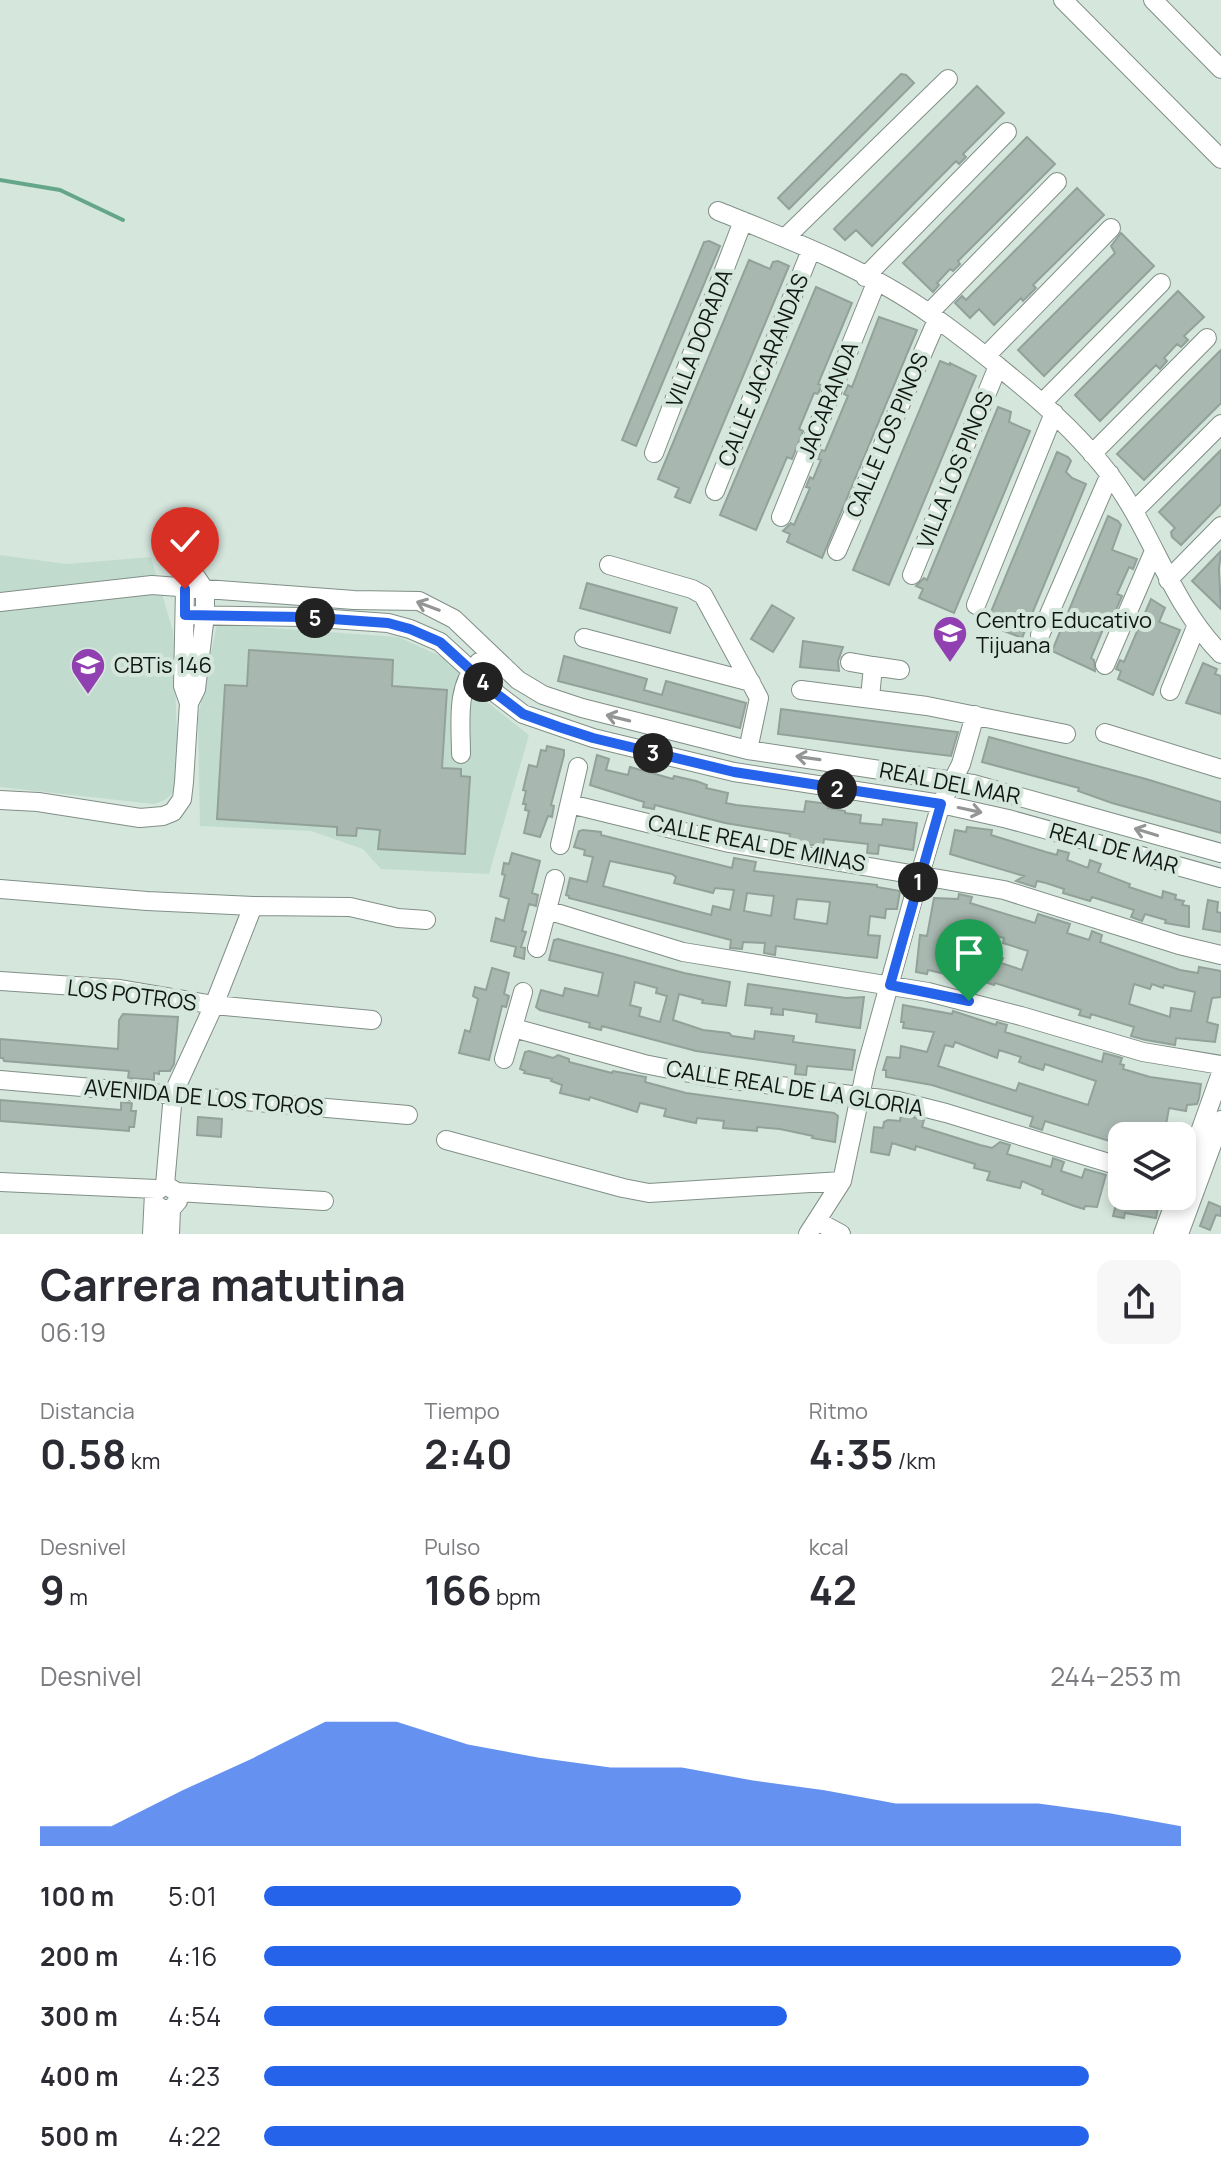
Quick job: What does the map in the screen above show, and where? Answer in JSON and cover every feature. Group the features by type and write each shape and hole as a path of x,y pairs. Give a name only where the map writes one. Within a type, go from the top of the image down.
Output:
{"street":[{"path":"1063,0 1221,159"},
{"path":"1159,2 1221,69"},
{"path":"785,238 948,79"},
{"path":"870,280 1007,132"},
{"path":"933,317 1057,182"},
{"path":"718,211 811,250 933,317 1048,408 1092,454 1110,474 1134,511 1168,580 1212,637 1170,691"},
{"name":"VILLA DORADA","path":"654,453 743,221"},
{"path":"992,361 1111,228"},
{"name":"CALLE JACARANDAS","path":"715,491 811,250"},
{"name":"JACARANDA","path":"781,517 870,280"},
{"path":"976,605 1048,408 1161,283"},
{"name":"CALLE LOS PINOS","path":"837,551 933,317"},
{"path":"1092,454 1207,338"},
{"name":"VILLA LOS PINOS","path":"912,575 992,361"},
{"path":"1134,511 1221,424"},
{"path":"1040,635 1110,474"},
{"path":"1168,580 1221,526"},
{"path":"1105,665 1154,551"},
{"path":"609,565 703,595 751,682 759,703 748,750"},
{"name":"REAL DEL MAR","path":"0,602 152,585 419,601 454,619 518,680 543,695 582,708 748,750 952,779 1221,853"},
{"path":"185,589 183,686 189,703"},
{"path":"0,800 38,802 140,818 173,812 182,799 189,703 196,689 205,590"},
{"name":"REAL DE MAR","path":"185,615 304,617 388,623 440,642 523,714 593,738 734,772 941,804 1008,819 1221,878"},
{"path":"584,638 751,682"},
{"path":"461,754 465,681 489,652"},
{"path":"850,662 900,670"},
{"path":"870,698 873,666"},
{"path":"801,690 975,715 1066,734"},
{"path":"841,1234 813,1228 842,1181 860,1094 920,874 941,804 961,764 975,715"},
{"path":"1105,733 1221,769"},
{"path":"560,845 578,767"},
{"name":"CALLE REAL DE MINAS","path":"570,804 729,843 1004,890 1137,933 1221,955"},
{"path":"537,948 555,879"},
{"path":"0,889 147,901 350,907 398,918 426,920"},
{"path":"253,906 214,1005 372,1020"},
{"path":"547,910 683,952 890,985 969,1001 1143,1052 1221,1065"},
{"name":"LOS POTROS","path":"0,981 120,989 214,1005 173,1094 165,1195"},
{"path":"504,1059 523,992"},
{"name":"CALLE REAL DE LA GLORIA","path":"514,1028 644,1064 710,1077 860,1094 946,1113 1108,1163"},
{"path":"1196,1142 1221,1073"},
{"name":"AVENIDA DE LOS TOROS","path":"0,1080 408,1115"},
{"path":"1179,1234 1221,1120"},
{"path":"446,1140 649,1193 842,1181"},
{"path":"1203,1173 1221,1180"},
{"path":"0,1182 165,1195 324,1201"},
{"path":"152,1234 165,1195"},
{"path":"165,1195 170,1234"},
{"path":"1163,1234 1172,1210"}],"shaded area":[{"name":"CBTis 146","path":"0,555 66,564 151,557 173,631 178,761 175,791 165,800 154,804 0,787"},
{"path":"217,624 398,637 447,659 487,702 529,735 489,874 381,869 363,849 311,831 200,826 198,717"}],"building":[{"path":"901,74 914,83 789,209 778,198"},
{"path":"977,86 1004,113 963,154 966,157 959,164 956,161 872,246 856,230 845,240 834,229"},
{"path":"1027,137 1055,164 958,261 960,264 953,271 950,269 933,292 903,263"},
{"path":"1077,188 1104,215 1033,285 1036,288 1023,301 1021,298 994,325 979,309 970,318 955,303 962,296 966,300"},
{"path":"1121,233 1154,266 1044,376 1018,350 1115,253 1111,246"},
{"path":"704,242 720,246 636,446 622,440"},
{"path":"749,260 770,269 773,262 778,261 789,266 690,503 675,497 679,488 658,479"},
{"path":"816,287 852,303 818,384 822,385 818,394 814,393 799,429 803,431 792,459 787,457 756,530 720,515"},
{"path":"1178,291 1204,317 1184,336 1188,340 1181,347 1177,344 1164,358 1167,361 1160,369 1156,365 1100,421 1075,395"},
{"path":"879,317 917,330 822,558 787,542 790,534 783,531 791,523 794,525 810,488 806,487 810,477 813,479 821,460 818,459 821,450 825,451 848,396 844,394 848,385 852,387"},
{"path":"1221,350 1221,403 1144,480 1117,454"},
{"path":"940,361 976,376 889,585 853,570"},
{"path":"998,407 1011,412 1009,422 1030,431 954,613 919,598 923,589 916,586 924,578 927,580"},
{"path":"1221,450 1221,504 1181,545 1172,537 1171,532 1175,528 1159,512"},
{"path":"1057,452 1071,461 1066,472 1086,484 1022,638 986,624"},
{"path":"1108,516 1121,525 1112,550 1137,559 1133,569 1129,567 1117,594 1122,596 1110,624 1106,622 1091,658 1095,671 1052,651"},
{"path":"1221,551 1219,569 1221,609 1192,581"},
{"path":"587,583 677,608 670,633 580,608"},
{"path":"1151,599 1165,608 1159,622 1180,630 1153,695 1118,679 1121,671 1116,669 1120,660 1124,662"},
{"path":"772,605 794,618 773,652 751,639"},
{"path":"803,641 843,647 838,661 839,671 800,667"},
{"path":"249,650 393,660 392,686 447,690 442,768 461,769 461,776 470,777 465,854 378,849 380,830 357,828 356,836 337,835 337,827 217,819 225,685 247,686"},
{"path":"564,656 647,679 644,690 662,695 666,681 746,703 740,728 558,681"},
{"path":"1203,663 1217,669 1215,674 1221,676 1221,714 1186,703"},
{"path":"781,709 958,732 951,756 901,750 778,734"},
{"path":"989,737 1221,802 1221,833 1112,803 1078,791 1079,788 982,762"},
{"path":"547,746 564,750 564,755 551,805 554,806 552,817 548,816 540,837 524,833 529,811 523,804 526,791 523,790 529,765 537,767 541,750 546,751"},
{"path":"597,755 609,759 606,770 628,775 630,767 673,779 674,776 696,781 707,785 706,788 728,793 726,803 804,812 806,801 829,804 828,808 861,815 860,823 882,825 883,819 917,823 913,850 879,845 878,854 867,853 868,844 824,839 823,846 811,845 789,841 790,834 725,823 655,805 654,809 643,807 644,802 590,785"},
{"path":"967,827 992,830 991,835 1057,855 1058,850 1069,853 1067,860 1088,868 1090,860 1101,864 1098,872 1162,898 1163,891 1176,895 1175,899 1184,901 1182,905 1189,906 1189,927 1165,923 1166,920 1145,914 1142,921 1131,917 1134,910 1092,897 1090,901 1063,893 1064,889 1046,883 1037,881 1035,887 1016,881 1024,876 950,854 955,830 966,832"},
{"path":"579,831 601,832 601,835 732,868 734,858 756,862 754,871 877,885 900,891 897,909 886,909 885,918 870,916 868,935 880,936 877,958 776,946 775,955 764,953 765,943 743,942 742,949 730,948 731,940 569,898 566,895 570,878 587,882 593,857 584,855 585,850 574,847","holes":["610,861 672,874 676,877 674,883 713,893 715,888 734,890 730,910 713,906 711,915 603,886","747,893 774,896 771,916 744,911","797,899 830,902 827,924 794,919"]},
{"path":"512,853 540,861 532,893 538,895 536,906 529,904 522,931 526,932 521,947 525,948 524,959 514,956 516,947 491,941 496,918 504,921 509,899 500,896 505,875 502,874 504,863 509,864"},
{"path":"959,894 972,897 970,903 1035,923 1038,914 1070,924 1067,933 1089,940 1092,931 1102,935 1100,942 1180,970 1198,973 1199,967 1221,971 1221,997 1212,998 1207,1022 1218,1025 1215,1042 1176,1038 1175,1045 1146,1040 1131,1036 1134,1027 1091,1014 1090,1018 1079,1015 1081,1010 963,973 952,970 950,975 928,970 927,974 916,972 920,935 927,936 934,898 958,899","holes":["985,933 1004,938 1003,943 1028,951 1022,970 1001,963 1003,958 980,950","1134,984 1150,989 1152,984 1163,988 1164,985 1195,992 1191,1011 1171,1008 1170,1017 1129,1004"]},
{"path":"1208,900 1218,902 1221,932 1203,929"},
{"path":"554,940 730,982 726,1006 702,1003 703,1000 679,994 673,1020 732,1036 754,1039 755,1031 794,1036 793,1042 855,1050 852,1070 807,1066 806,1075 795,1074 796,1065 696,1051 602,1026 601,1030 589,1027 590,1023 540,1010 536,1007 541,990 563,996 565,988 598,996 603,973 549,960","holes":["635,982 657,988 656,993 667,996 660,1022 639,1016 641,1008 630,1005"]},
{"path":"492,968 509,973 504,994 509,996 506,1007 502,1006 489,1060 459,1053 465,1030 470,1032 478,999 473,996 475,987 486,990"},
{"path":"748,984 846,998 864,997 860,1028 816,1022 817,1014 783,1009 783,1015 771,1014 772,1008 745,1005"},
{"path":"903,1005 952,1014 953,1011 996,1025 997,1022 1007,1025 1005,1032 1102,1062 1104,1053 1122,1058 1120,1064 1124,1065 1123,1069 1150,1077 1201,1084 1199,1098 1197,1104 1187,1105 1186,1111 1169,1108 1166,1122 1108,1122 1108,1141 1045,1121 1042,1130 1030,1126 1033,1117 932,1085 886,1077 886,1070 883,1070 887,1057 900,1058 901,1046 927,1052 934,1032 903,1028 904,1022 901,1022","holes":["955,1042 997,1058 999,1050 1021,1057 1019,1062 1030,1066 1043,1070 1045,1064 1096,1081 1088,1105 1019,1083 1016,1091 938,1066 945,1045 953,1047"]},
{"path":"123,1014 178,1017 174,1064 170,1071 154,1073 154,1080 128,1078 129,1071 4,1061 0,1058 0,1039 118,1049 119,1020"},
{"path":"525,1052 553,1058 558,1055 569,1059 569,1062 612,1073 646,1077 645,1082 686,1093 834,1113 838,1116 835,1142 780,1129 757,1127 757,1131 723,1128 724,1121 697,1118 696,1123 664,1116 666,1109 640,1103 637,1112 590,1097 589,1100 560,1093 562,1085 552,1079 524,1073 520,1069"},
{"path":"0,1100 121,1110 121,1102 132,1103 131,1111 136,1111 134,1127 129,1127 129,1131 0,1121"},
{"path":"901,1114 924,1120 922,1127 980,1145 992,1148 1000,1142 1010,1145 1007,1154 1051,1167 1053,1158 1064,1162 1061,1171 1082,1178 1085,1169 1106,1175 1097,1207 1085,1206 1084,1209 1074,1206 1042,1194 1043,1190 1022,1181 1020,1188 987,1180 990,1172 974,1168 975,1164 916,1146 915,1150 892,1143 889,1155 871,1152 874,1127 883,1128 888,1120 900,1121"},
{"path":"198,1117 222,1119 221,1137 197,1135"},
{"path":"1209,1202 1221,1207 1221,1216 1216,1215 1210,1230 1200,1226"},
{"path":"1114,1210 1157,1210 1156,1218 1125,1213 1124,1218 1113,1216"}],"waterway":[{"path":"0,180 60,190 123,220"}],"place":[{"name":"Centro Educativo Tijuana","path":"950,664"},
{"name":"CBTis 146","path":"88,696"}],"route":[{"path":"185,589 185,615 359,620 410,629 440,642 523,714 593,738 734,772 941,804 890,985 969,1001"}]}
